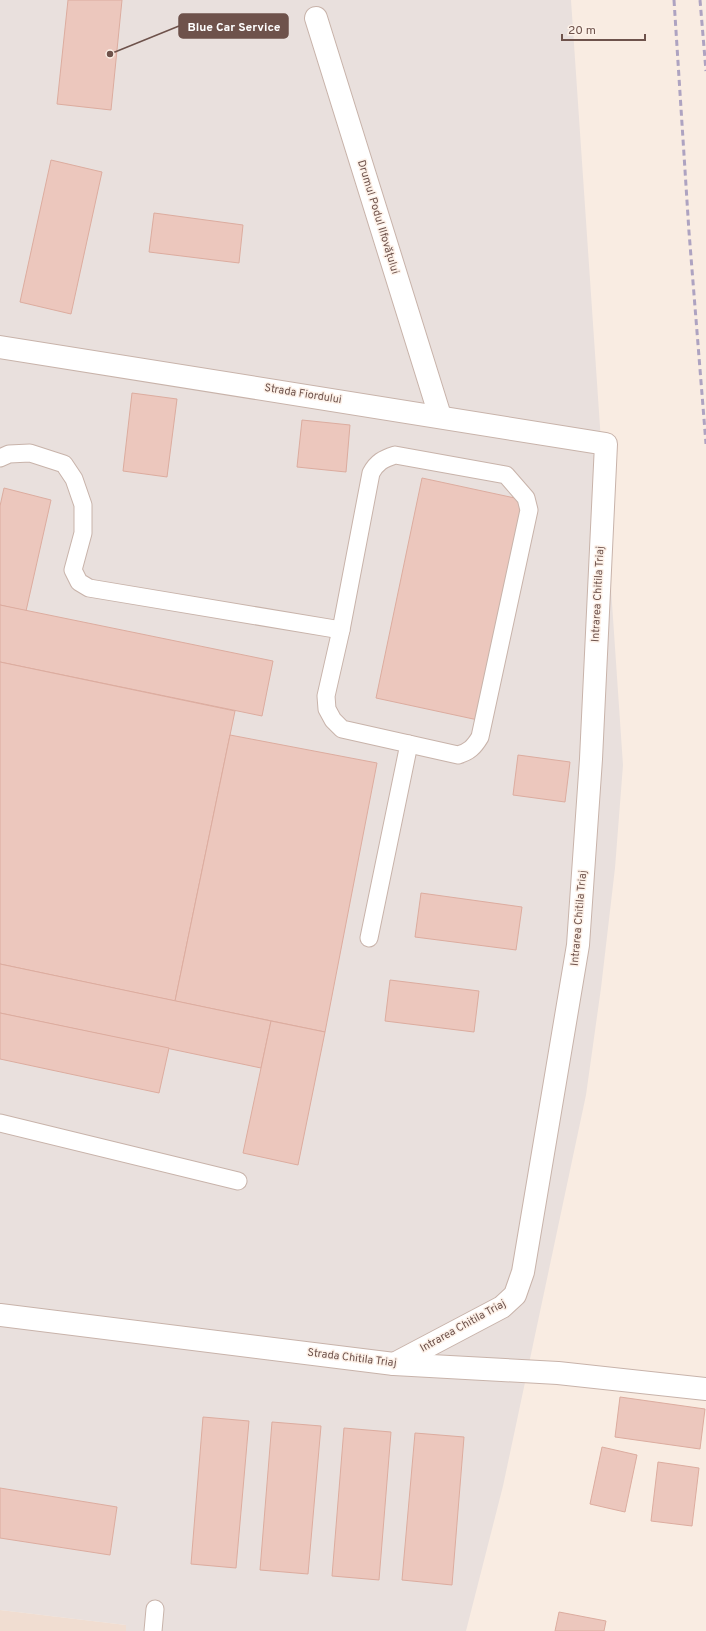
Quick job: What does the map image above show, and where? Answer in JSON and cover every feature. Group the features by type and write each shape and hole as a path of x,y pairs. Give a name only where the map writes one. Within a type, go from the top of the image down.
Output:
{"street":[{"name":"Drumul Podul Ilfovățului","path":"316,18 440,416"},
{"name":"Strada Fiordului","path":"0,347 440,416 606,444"},
{"name":"Intrarea Chitila Triaj","path":"394,1364 502,1307 515,1295 523,1272 578,945 591,759 606,444"},
{"name":"Strada Chitila Triaj","path":"0,1315 394,1364 558,1373 706,1389"}],"lane":[{"path":"0,458 9,454 30,453 64,464 74,479 84,505 83,533 73,570 79,582 89,588 341,630"},
{"path":"394,455 506,475 526,498 529,510 480,737 473,747 466,753 458,755 342,729 333,720 327,709 326,696 341,630 370,473 376,464 383,459 394,455"},
{"path":"369,938 409,744"},
{"path":"0,1123 238,1181"},
{"path":"153,1631 155,1609"}],"shaded area":[{"path":"0,0 571,0 623,765 615,868 601,988 586,1095 503,1486 466,1631 126,1631 126,1625 0,1610"},
{"path":"0,1610 126,1625 126,1631 0,1631"}],"building":[{"path":"68,0 122,0 111,110 57,104"},
{"path":"51,160 102,172 71,314 20,302"},
{"path":"154,213 243,225 239,263 149,252"},
{"path":"132,393 177,399 167,477 123,471"},
{"path":"302,420 350,425 346,472 297,467"},
{"path":"422,478 524,500 478,720 376,698"},
{"path":"4,488 51,500 26,611 0,605 0,506"},
{"path":"0,605 273,661 262,716 0,662"},
{"path":"0,662 235,711 175,1001 0,964"},
{"path":"230,735 377,763 325,1032 175,1001"},
{"path":"518,755 570,762 565,802 513,795"},
{"path":"421,893 522,907 516,950 415,937"},
{"path":"0,964 271,1021 261,1068 0,1013"},
{"path":"390,980 479,991 474,1032 385,1021"},
{"path":"0,1013 169,1048 159,1093 0,1059"},
{"path":"271,1021 325,1032 298,1165 243,1153"},
{"path":"620,1397 705,1409 700,1449 615,1437"},
{"path":"203,1417 249,1421 236,1568 191,1564"},
{"path":"272,1422 321,1426 308,1574 260,1570"},
{"path":"344,1428 391,1432 379,1580 332,1576"},
{"path":"415,1433 464,1437 452,1585 402,1580"},
{"path":"602,1447 637,1455 625,1512 590,1504"},
{"path":"658,1462 699,1468 692,1526 651,1521"},
{"path":"0,1488 117,1507 110,1555 0,1538"},
{"path":"559,1612 606,1621 604,1631 555,1631"}],"railway":[{"path":"674,0 689,232 706,444"},
{"path":"700,0 706,71"}],"place":[{"name":"Blue Car Service","path":"110,54"}]}
